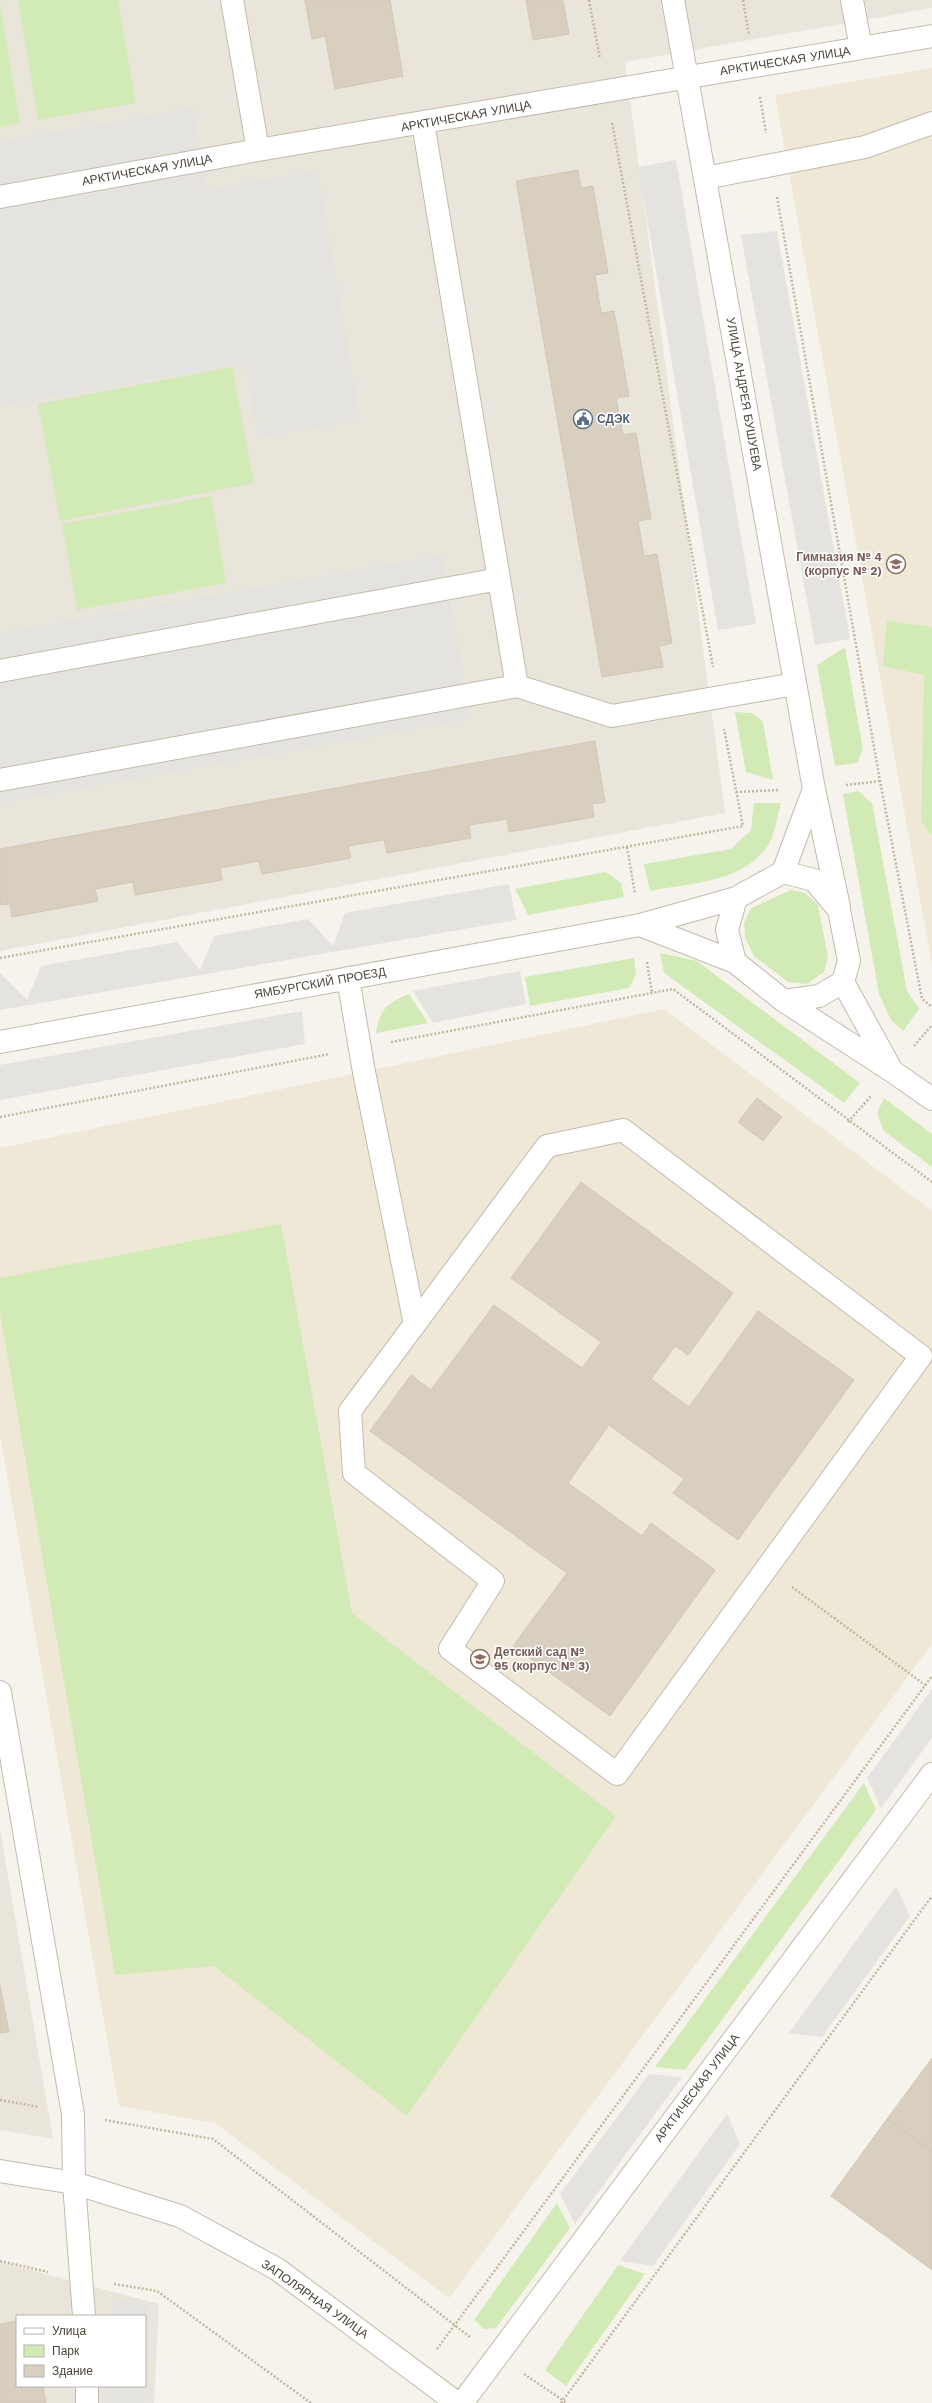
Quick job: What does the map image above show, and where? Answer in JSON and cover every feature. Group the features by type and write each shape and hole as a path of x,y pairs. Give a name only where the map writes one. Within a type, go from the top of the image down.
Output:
{"street":[{"path":"232,0 258,150"},
{"name":"УЛИЦА АНДРЕЯ БУШУЕВА","path":"673,0 688,77 814,789 839,910"},
{"path":"852,0 861,48"},
{"name":"АРКТИЧЕСКАЯ УЛИЦА","path":"0,197 258,150 932,36"},
{"path":"423,123 517,686"},
{"path":"705,178 865,147 932,123"},
{"path":"0,671 499,579"},
{"path":"0,780 517,686 612,716 796,684"},
{"path":"735,962 727,930 736,898 783,872 814,789"},
{"path":"783,872 814,880 839,910 849,961 843,982 819,996 784,1001"},
{"name":"ЯМБУРГСКИЙ ПРОЕЗД","path":"0,1042 640,925 736,898"},
{"path":"640,925 735,962 784,1001 892,1071 932,1099"},
{"path":"348,978 364,1072 415,1324"},
{"path":"843,982 892,1071"},
{"path":"623,1130 921,1356 617,1774 450,1649 493,1581 354,1473 350,1411 415,1324 547,1146 623,1130"},
{"path":"0,1692 73,2114 74,2183 83,2280 84,2315"},
{"name":"АРКТИЧЕСКАЯ УЛИЦА","path":"462,2403 932,1774"},
{"name":"ЗАПОЛЯРНАЯ УЛИЦА","path":"0,2171 74,2183 180,2216 277,2270 457,2403"},
{"path":"87,2387 87,2403"}],"path":[{"path":"0,958 743,826 589,0"},
{"path":"743,0 880,781 922,999 932,1007"},
{"path":"0,1117 673,989 932,1182"},
{"path":"766,1568 925,1685"},
{"path":"418,2374 932,1676"},
{"path":"0,2100 213,2139 453,2326 564,2402 932,1896"},
{"path":"0,2261 83,2280 157,2291 311,2403"}],"shaded area":[{"path":"0,0 932,0 932,8 625,62 725,813 0,951"},
{"name":"Гимназия № 4 (корпус № 2)","path":"932,68 932,965 775,95"},
{"path":"193,108 207,190 318,171 360,420 258,438 245,364 0,406 0,142"},
{"path":"676,160 756,624 718,630 638,167"},
{"path":"777,231 850,639 815,645 741,235"},
{"path":"442,555 471,719 0,803 0,633"},
{"path":"509,884 516,920 0,1010 0,973 27,1000 41,966 177,942 200,970 214,936 308,919 333,946 345,913"},
{"path":"520,971 526,1004 433,1023 413,991"},
{"name":"Детский сад № 95 (корпус № 3)","path":"664,1009 932,1211 932,1644 449,2298 215,2123 119,2106 0,1435 0,1148"},
{"path":"302,1011 305,1044 0,1100 0,1065"},
{"path":"932,1689 932,1738 881,1808 867,1778"},
{"path":"0,1829 53,2139 0,2130"},
{"path":"896,1886 910,1916 822,2037 789,2033"},
{"path":"649,2074 682,2077 575,2224 560,2194"},
{"path":"727,2114 740,2144 653,2266 620,2261"},
{"path":"0,2262 159,2304 154,2403 0,2403"},
{"path":"114,2299 147,2305 146,2339 146,2315 113,2315"},
{"path":"111,2387 145,2387 144,2403 110,2403"}],"green space":[{"path":"18,0 118,0 136,103 38,120"},
{"path":"0,2 20,123 0,127"},
{"path":"232,367 254,483 60,521 38,404"},
{"path":"211,496 226,583 77,610 62,524"},
{"path":"887,621 932,627 932,835 921,821 924,675 883,666"},
{"path":"845,647 863,750 857,763 835,766 817,665"},
{"path":"735,712 752,713 763,722 773,780 746,772"},
{"path":"858,791 872,803 907,991 919,1009 903,1031 891,1020 879,994 843,794"},
{"path":"754,803 781,803 770,842 756,859 744,868 714,880 650,891 644,864 731,849 751,830"},
{"path":"606,872 621,883 624,897 528,915 515,889"},
{"path":"791,890 805,893 818,905 828,957 824,972 807,984 788,982 754,956 745,938 744,923 751,908"},
{"path":"660,953 697,961 860,1083 844,1103 664,973"},
{"path":"634,958 636,974 629,988 530,1006 525,977"},
{"path":"409,994 428,1023 376,1033 382,1012 390,1004"},
{"path":"884,1098 932,1134 932,1167 884,1131 877,1113"},
{"path":"281,1224 352,1613 616,1816 407,2116 214,1966 115,1975 0,1313 0,1278"},
{"path":"864,1783 876,1810 685,2070 655,2067"},
{"path":"557,2203 570,2228 496,2328 484,2329 474,2320"},
{"path":"618,2265 645,2274 566,2386 545,2370"}],"building":[{"path":"305,0 390,0 403,76 335,89 325,36 312,39"},
{"path":"526,0 563,0 569,34 533,40"},
{"path":"578,170 581,188 593,186 608,273 595,275 601,313 614,311 629,396 616,398 623,435 636,433 651,519 638,521 644,556 657,554 672,643 659,646 663,667 602,677 516,181"},
{"path":"595,741 605,802 592,804 594,817 509,832 507,819 469,825 471,838 387,853 384,840 348,846 351,858 262,874 259,861 220,868 222,880 135,895 133,882 95,889 98,901 12,917 10,904 0,905 0,849"},
{"path":"757,1098 782,1117 763,1141 738,1122"},
{"name":"Детский сад № 95 (корпус № 3)","path":"581,1182 733,1293 688,1355 675,1346 651,1379 689,1407 758,1311 854,1380 738,1540 673,1493 684,1479 609,1425 568,1483 642,1536 651,1523 715,1570 610,1716 513,1646 567,1573 370,1431 411,1375 431,1390 494,1305 582,1368 601,1342 511,1278"},
{"path":"0,1985 9,2032 0,2033"},
{"path":"932,2058 932,2151 887,2119"},
{"path":"887,2119 932,2151 932,2270 831,2196"},
{"path":"16,2321 16,2387 43,2387 46,2403 0,2403 0,2324"}],"place":[{"name":"СДЭК","path":"583,419"},
{"name":"Гимназия № 4 (корпус № 2)","path":"896,564"},
{"name":"Детский сад № 95 (корпус № 3)","path":"480,1659"}]}
